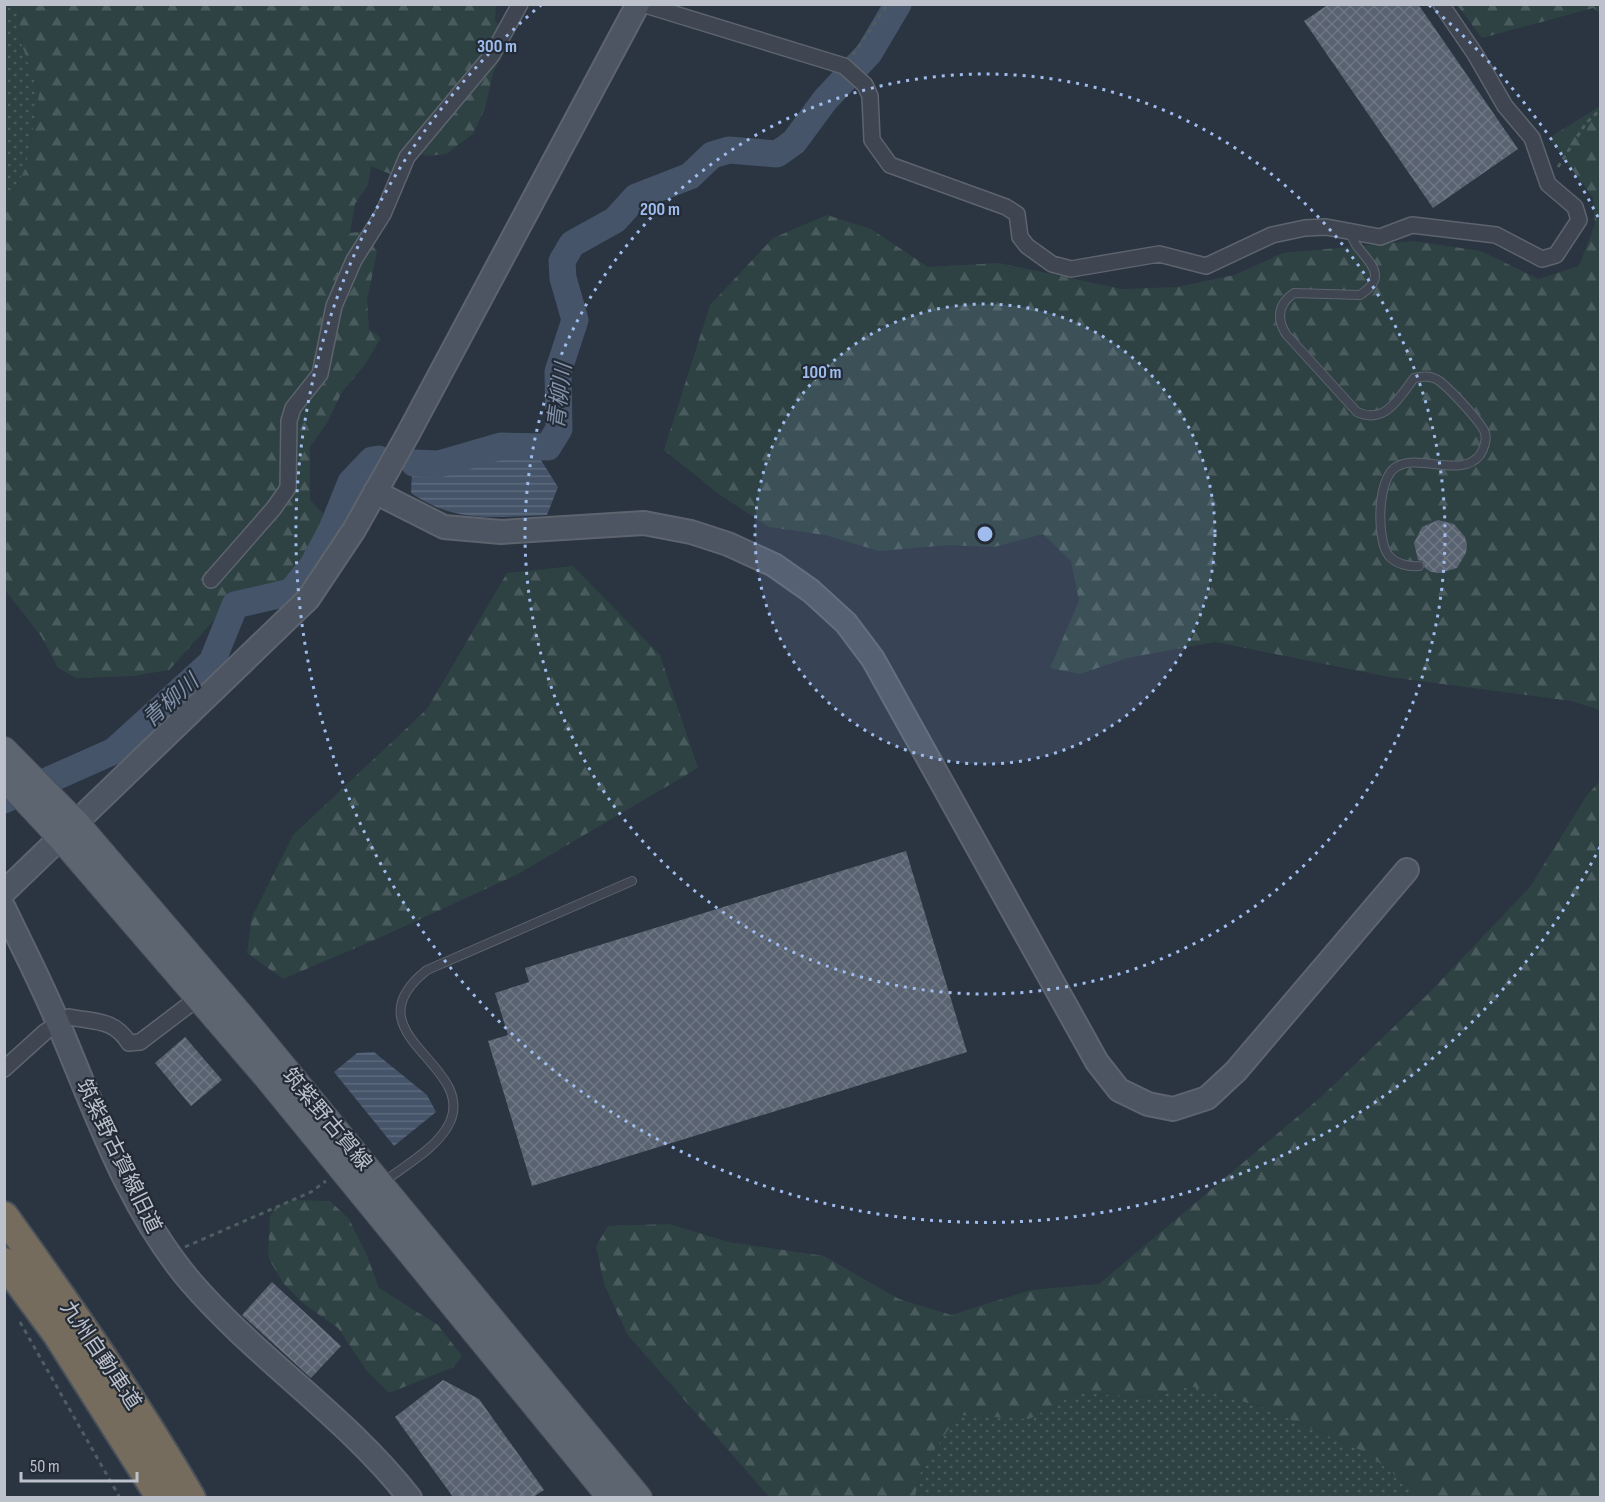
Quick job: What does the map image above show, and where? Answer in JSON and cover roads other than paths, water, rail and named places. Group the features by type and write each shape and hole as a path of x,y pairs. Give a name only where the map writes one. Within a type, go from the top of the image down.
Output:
{"highway":[{"name":"九州自動車道","path":"4,1216 99,1349 191,1497"},
{"name":"九州自動車道","path":"4,1262 57,1334 160,1497"}],"main road":[{"name":"筑紫野古賀線","path":"4,750 14,778 37,797 69,831 381,1184 639,1497"},
{"name":"筑紫野古賀線","path":"69,831 198,998 342,1169 611,1497"}],"street":[{"path":"211,580 274,508 288,488 289,421 293,408 320,374 334,306 354,260 383,214 407,157 492,55 520,4"},
{"path":"4,892 308,599 375,492 640,4 850,70 870,96 872,140 891,165 949,184 1017,214 1020,237 1027,246 1052,264 1071,269 1159,254 1206,266 1272,235 1326,227 1380,237 1412,225 1496,235 1542,259 1556,255 1579,219 1575,207 1548,184 1532,138 1505,106 1475,54 1440,4"},
{"path":"375,492 444,527 501,532 644,523 691,532 728,544 774,565 811,591 846,623 873,659 1097,1062 1119,1090 1148,1104 1173,1109 1207,1098 1236,1071 1407,870"},
{"name":"筑紫野古賀線旧道","path":"4,908 58,1022 96,1115 137,1201 170,1254 228,1323 352,1436 410,1497"},
{"path":"4,1069 58,1022 69,1017 110,1025 120,1029 129,1043 140,1042 198,998"}],"lane":[{"path":"1351,232 1351,239 1374,267 1375,275 1372,284 1360,295 1294,292 1286,298 1281,308 1280,324 1286,334 1363,415 1382,414 1394,405 1414,378 1425,376 1437,379 1481,425 1486,435 1480,455 1474,460 1461,464 1406,463 1395,467 1387,475 1381,487 1383,543 1389,556 1398,563 1419,566"},
{"path":"381,1184 431,1145 444,1132 451,1119 451,1099 444,1079 407,1037 401,1019 403,997 413,981 428,970 632,881"}],"water":[{"path":"507,455 539,457 558,487 547,515 493,517 460,514 444,510 411,493 412,472 442,473"},
{"path":"374,1052 427,1095 436,1112 394,1146 334,1072 357,1053"}],"waterway":[{"name":"青柳川","path":"414,463 439,464 501,446 548,447 559,429 558,372 575,320 563,278 562,261 572,244 615,220 636,197 690,176 712,155 729,150 777,154 794,142 825,100 869,53 898,4"},
{"name":"青柳川","path":"4,800 114,751 212,662 235,605 291,592 313,565 332,529 351,482 372,460 379,459"}]}
